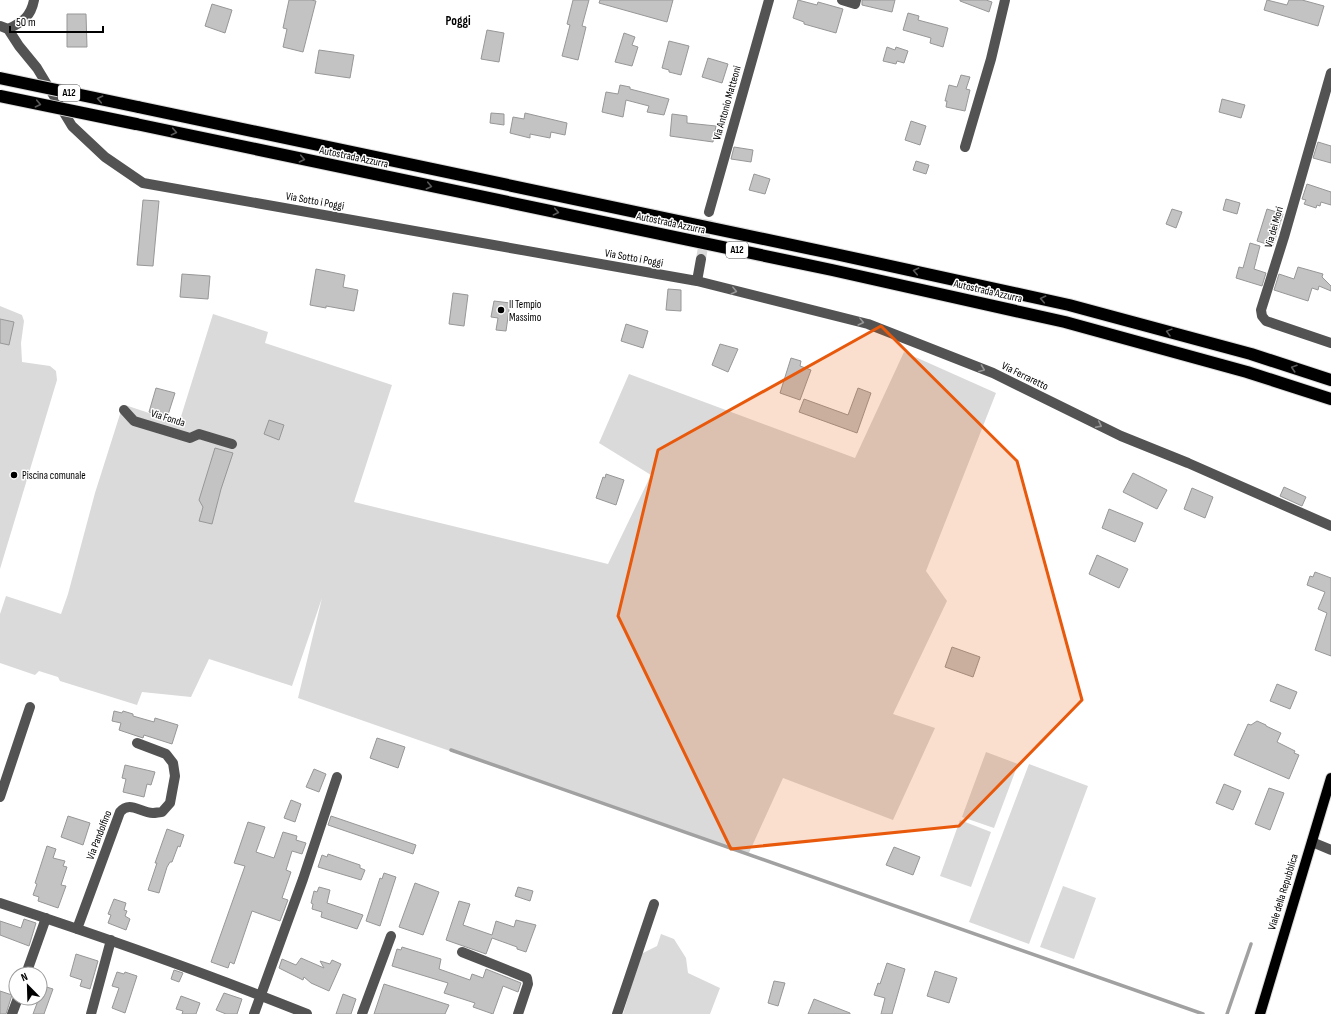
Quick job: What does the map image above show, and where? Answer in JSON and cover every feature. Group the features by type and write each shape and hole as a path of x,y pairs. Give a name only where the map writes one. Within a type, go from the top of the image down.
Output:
{"highway":[{"name":"Autostrada Azzurra","path":"0,78 836,254 1069,305 1252,354 1331,380"},
{"name":"Autostrada Azzurra","path":"0,96 832,270 1065,322 1247,372 1331,399"}],"main road":[{"name":"Viale della Repubblica","path":"1260,1014 1331,778"}],"street":[{"path":"4,28 21,23 32,9 34,0"},
{"name":"Via Antonio Matteoni","path":"709,212 769,0"},
{"path":"842,0 855,4 856,0"},
{"path":"965,147 1005,0"},
{"name":"Via Sotto i Poggi","path":"4,28 38,68 72,126 105,157 143,183 697,281"},
{"name":"Via dei Mori","path":"1331,73 1284,237 1261,310 1262,316 1266,321 1331,343"},
{"path":"697,281 701,259"},
{"name":"Via Ferraretto","path":"697,281 868,324 993,373 1121,436 1188,463 1331,526"},
{"name":"Via Fonda","path":"124,410 134,421 190,438 199,434 232,444"},
{"path":"0,797 30,708"},
{"name":"Via Pandolfino","path":"77,929 120,812 128,806 152,814 162,812 170,803 174,776 173,763 166,754 137,744"},
{"path":"254,1014 303,879 337,777"},
{"path":"1312,842 1331,850"},
{"path":"0,903 111,940 307,1014"},
{"path":"618,1014 654,904"},
{"path":"29,966 46,918"},
{"path":"362,1014 392,936"},
{"path":"91,1014 111,940"},
{"path":"462,952 527,978 528,984 518,1014"}],"highlighted area":[{"path":"881,326 1017,461 1082,700 959,826 731,849 618,616 658,450"}],"shaded area":[{"name":"Piscina comunale","path":"0,306 22,315 24,321 21,343 22,362 50,366 56,371 57,380 0,569"},
{"path":"213,314 268,332 265,343 392,385 354,502 608,564 651,475 599,443 629,374 855,458 904,352 996,393 926,571 947,601 893,714 935,728 893,820 783,778 748,855 298,698 322,598 292,686 209,659 191,697 142,692 137,705 60,681 58,677 39,671 35,675 0,663 0,614 6,596 61,614 68,594 95,493 121,411 125,405 179,423"},
{"path":"986,752 1018,764 994,828 962,817"},
{"path":"1029,764 1088,786 1029,944 969,922"},
{"path":"960,820 991,832 971,887 940,876"},
{"path":"1063,886 1096,898 1074,959 1040,947"},
{"path":"661,934 674,939 686,958 688,973 720,988 710,1014 623,1014 641,954 657,946"}],"building":[{"path":"289,0 316,1 303,52 283,47 287,29 283,28"},
{"path":"573,0 589,0 582,26 586,27 578,60 562,56 570,25 567,24"},
{"path":"600,0 673,0 667,22 599,3"},
{"path":"798,0 817,5 818,2 843,9 836,33 804,24 804,22 793,18"},
{"path":"862,0 895,0 892,12 862,5"},
{"path":"960,0 986,0 992,2 989,12"},
{"path":"1267,0 1287,5 1289,0 1302,0 1324,6 1318,26 1264,10"},
{"path":"212,4 232,10 225,33 205,26"},
{"path":"908,13 919,16 918,20 948,28 943,47 930,43 931,38 903,30"},
{"path":"67,14 86,14 87,47 67,47"},
{"path":"487,30 504,33 499,62 481,59"},
{"path":"624,33 635,37 632,45 638,47 632,66 615,62"},
{"path":"669,41 689,46 681,75 669,72 669,70 662,68"},
{"path":"887,47 895,50 896,47 908,51 904,63 897,61 896,64 883,61"},
{"path":"319,50 354,55 350,78 315,73"},
{"path":"708,58 728,64 722,83 702,77"},
{"path":"961,75 970,77 966,89 970,90 965,111 946,107 947,101 945,101 949,85 957,87"},
{"path":"620,85 669,99 664,115 647,112 649,106 626,100 623,117 602,112 606,92 618,94"},
{"path":"1222,99 1245,105 1241,118 1219,112"},
{"path":"491,113 504,114 504,125 490,123"},
{"path":"525,113 567,123 565,135 551,132 550,138 530,134 530,138 510,133 513,117 524,119"},
{"path":"672,114 687,116 687,123 716,126 713,142 670,136"},
{"path":"911,121 926,126 920,145 905,140"},
{"path":"1318,142 1331,146 1331,163 1313,158"},
{"path":"734,147 753,150 751,162 731,159"},
{"path":"916,161 929,165 926,174 913,170"},
{"path":"754,174 770,179 765,194 749,190"},
{"path":"1307,184 1331,192 1331,205 1321,202 1320,206 1317,205 1316,208 1304,204 1306,200 1302,199"},
{"path":"1226,199 1240,203 1237,214 1223,210"},
{"path":"143,200 159,201 153,266 137,265"},
{"path":"1172,209 1182,212 1176,228 1166,224"},
{"path":"1267,209 1283,214 1273,246 1257,241"},
{"path":"1250,243 1260,246 1254,269 1266,273 1262,286 1236,278 1239,267 1243,268"},
{"path":"1298,267 1323,274 1322,277 1331,286 1331,291 1319,286 1318,290 1312,288 1308,301 1274,290 1279,274 1294,279"},
{"path":"316,269 345,275 343,287 358,290 354,311 310,305"},
{"path":"182,274 210,276 208,299 180,297"},
{"path":"668,289 681,290 681,311 666,310"},
{"path":"453,293 468,295 464,326 449,324"},
{"name":"Il Tempio Massimo","path":"494,301 510,303 506,331 496,330 498,318 491,317"},
{"path":"0,319 14,322 9,345 0,343"},
{"path":"626,324 648,331 643,348 621,341"},
{"path":"720,344 738,349 728,372 712,365"},
{"path":"791,358 801,361 800,366 811,370 800,400 780,393"},
{"path":"156,388 175,393 167,418 149,412"},
{"path":"858,388 871,393 857,433 799,412 804,399 848,415"},
{"path":"269,420 284,425 279,440 264,434"},
{"path":"215,448 233,453 221,489 212,524 199,521 203,507 199,500"},
{"path":"1133,473 1167,490 1157,509 1123,492"},
{"path":"606,474 624,480 616,505 596,498 603,477 605,478"},
{"path":"1284,487 1306,497 1302,506 1280,496"},
{"path":"1192,488 1213,497 1205,518 1184,509"},
{"path":"1109,509 1143,523 1135,542 1102,528"},
{"path":"1097,555 1128,569 1119,588 1089,574"},
{"path":"1315,572 1331,578 1331,656 1315,650 1327,613 1318,609 1325,592 1307,585 1310,576 1313,577"},
{"path":"952,647 980,657 973,677 945,667"},
{"path":"1277,684 1297,692 1290,709 1270,701"},
{"path":"114,711 122,713 123,711 133,714 133,716 154,722 155,718 178,725 172,744 144,735 143,738 119,730 121,723 112,721"},
{"path":"1257,721 1281,733 1277,742 1295,751 1294,753 1299,755 1289,779 1234,755 1248,724 1251,725"},
{"path":"377,738 405,747 398,768 370,758"},
{"path":"125,765 155,772 151,785 147,784 144,797 123,792 126,779 122,778"},
{"path":"314,769 326,774 319,792 306,787"},
{"path":"1224,784 1241,791 1233,810 1216,803"},
{"path":"1269,788 1284,793 1270,830 1255,824"},
{"path":"291,800 301,804 295,822 284,818"},
{"path":"68,816 90,823 83,845 61,837"},
{"path":"331,816 416,845 413,854 328,825"},
{"path":"248,822 265,827 256,852 274,858 283,832 297,836 296,840 306,843 302,854 292,851 286,870 291,872 282,898 288,900 280,921 252,911 234,964 230,962 228,968 211,962 245,866 234,863"},
{"path":"167,829 184,835 180,847 178,846 172,862 170,862 167,867 159,893 148,890 157,863 155,863"},
{"path":"47,846 56,849 53,858 65,861 63,866 67,867 61,885 66,886 58,908 38,901 39,897 33,895 37,884 35,883"},
{"path":"894,847 920,857 913,875 886,865"},
{"path":"328,854 360,865 360,868 365,870 361,880 318,867 322,855 327,857"},
{"path":"384,873 396,877 380,926 366,921 380,878 382,879"},
{"path":"415,883 439,892 423,935 399,927"},
{"path":"319,887 330,890 327,903 363,915 357,929 321,917 322,912 312,909 313,904 311,903 314,891 317,892"},
{"path":"518,887 533,891 530,901 515,896"},
{"path":"114,899 126,903 124,910 127,911 125,916 130,919 126,930 108,923 111,915 108,914"},
{"path":"459,901 470,904 463,925 492,935 496,921 514,927 516,920 536,925 526,952 492,938 486,954 446,940"},
{"path":"24,919 36,923 29,946 0,935 0,921 21,928"},
{"path":"402,947 441,959 439,969 470,980 472,974 483,978 486,969 521,983 518,992 503,986 493,1014 473,1007 475,1003 444,993 448,983 392,966 397,949 401,950"},
{"path":"76,954 98,961 90,989 80,986 82,980 70,976"},
{"path":"301,958 324,968 320,961 330,964 332,960 341,964 329,991 311,983 304,977 303,980 279,968 282,959 296,965"},
{"path":"887,963 905,969 892,1014 881,1014 885,998 874,995 878,983 880,984"},
{"path":"174,970 183,973 179,982 171,979"},
{"path":"935,971 957,978 949,1003 927,996"},
{"path":"117,972 124,974 125,972 137,976 125,1013 112,1008 119,988 112,986"},
{"path":"774,981 785,983 778,1006 768,1003"},
{"path":"384,984 449,1005 445,1014 374,1014"},
{"path":"48,987 53,989 48,1003"},
{"path":"0,991 8,994 9,1006 6,1014 0,1014"},
{"path":"224,993 242,999 237,1014 226,1014 216,1010"},
{"path":"343,994 356,999 351,1014 336,1014"},
{"path":"181,996 200,1003 196,1014 182,1014 183,1011 176,1009"},
{"path":"814,999 850,1013 850,1014 808,1014"},
{"path":"36,1006 47,1006 44,1014 33,1014"}],"waterway":[{"path":"451,750 1203,1014"},
{"path":"1227,1014 1251,944"}],"tunnel":[{"path":"701,259 709,212"}],"place":[{"name":"Il Tempio Massimo","path":"501,310"},
{"name":"Piscina comunale","path":"14,475"}],"district":[{"name":"Poggi","path":"458,21"}]}
